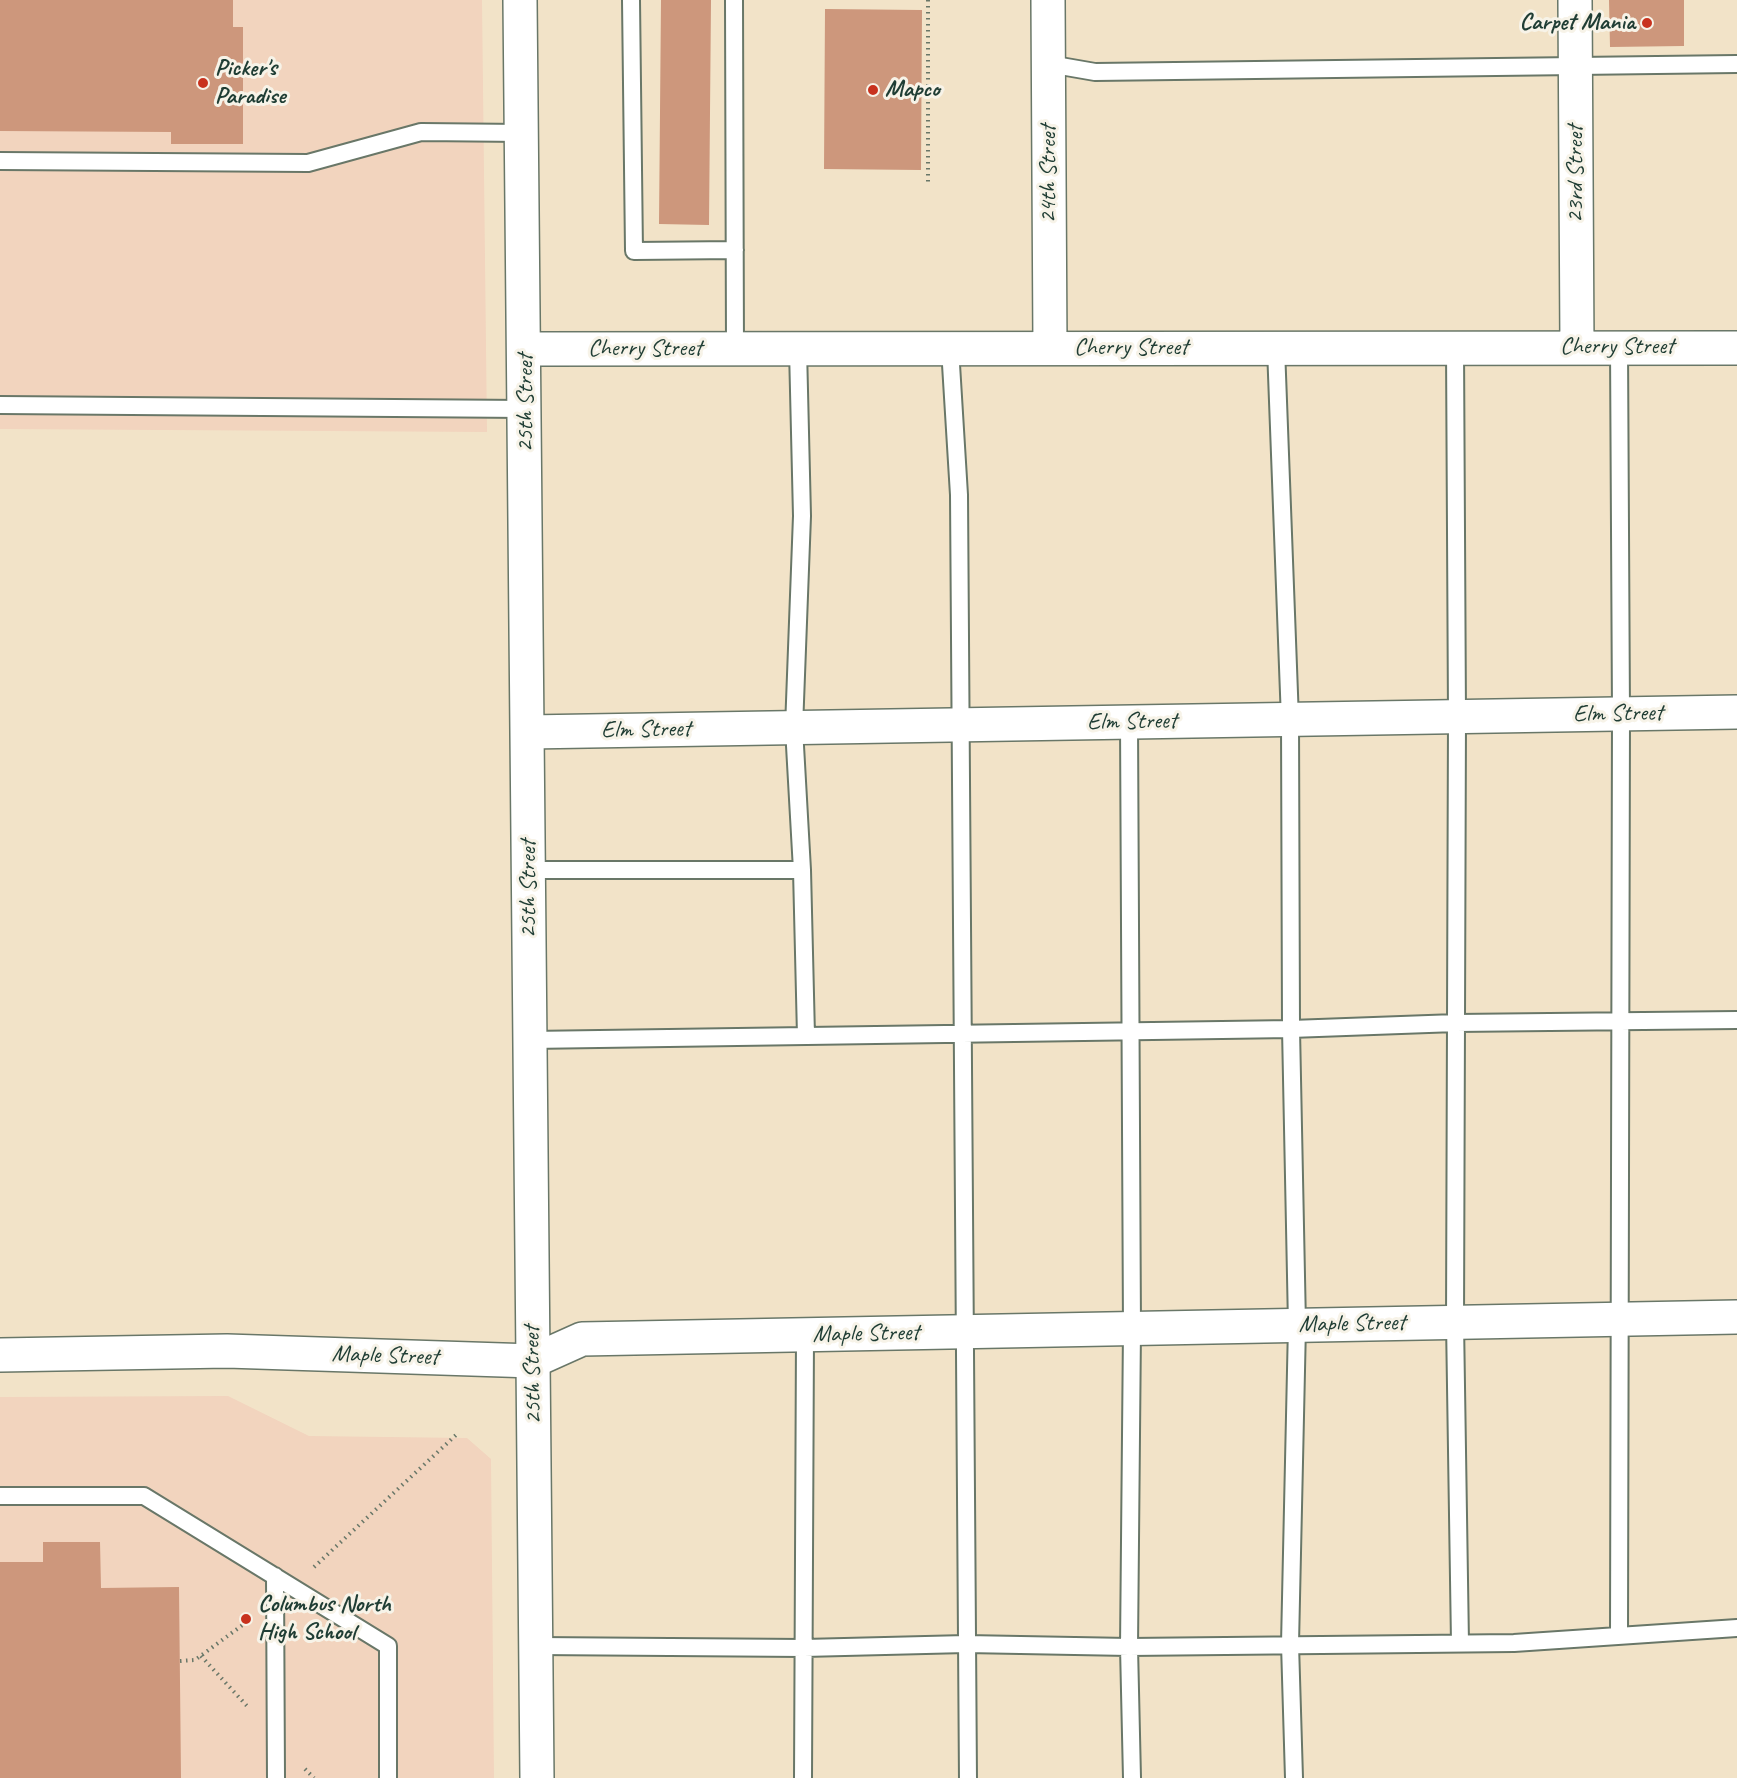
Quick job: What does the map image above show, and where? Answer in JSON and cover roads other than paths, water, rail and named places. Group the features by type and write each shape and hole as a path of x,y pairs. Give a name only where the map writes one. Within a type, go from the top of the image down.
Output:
{"street":[{"name":"25th Street","path":"520,0 526,349 537,1778"},
{"name":"24th Street","path":"1048,0 1050,348"},
{"name":"23rd Street","path":"1575,0 1576,347"},
{"name":"Cherry Street","path":"526,349 1737,348"},
{"name":"Elm Street","path":"528,732 1737,712"},
{"name":"Maple Street","path":"0,1355 227,1351 533,1361 582,1339 1737,1317"}],"lane":[{"path":"631,0 634,251 735,250"},
{"path":"734,0 735,349"},
{"path":"1049,64 1095,72 1575,64 1737,64"},
{"path":"0,161 308,163 421,132 522,133"},
{"path":"1455,347 1457,717 1455,1322 1460,1642"},
{"path":"1619,347 1621,714 1619,1636"},
{"path":"950,348 959,495 963,1332 968,1778"},
{"path":"1276,348 1290,720 1291,1029 1297,1326 1290,1644 1294,1778"},
{"path":"798,349 802,516 794,728 802,870 806,1036"},
{"path":"0,405 526,409"},
{"path":"1129,722 1132,1329 1129,1647 1132,1778"},
{"path":"529,870 802,870"},
{"path":"530,1040 1737,1020"},
{"path":"803,1778 805,1335"},
{"path":"0,1496 144,1496 387,1646 388,1778"},
{"path":"275,1576 276,1778"},
{"path":"536,1646 804,1648 966,1644 1129,1647 1514,1642 1737,1628"}],"place":[{"name":"Carpet Mania","path":"1647,23"},
{"name":"Picker's Paradise","path":"203,83"},
{"name":"Mapco","path":"873,90"},
{"name":"Columbus North High School","path":"246,1619"}]}
